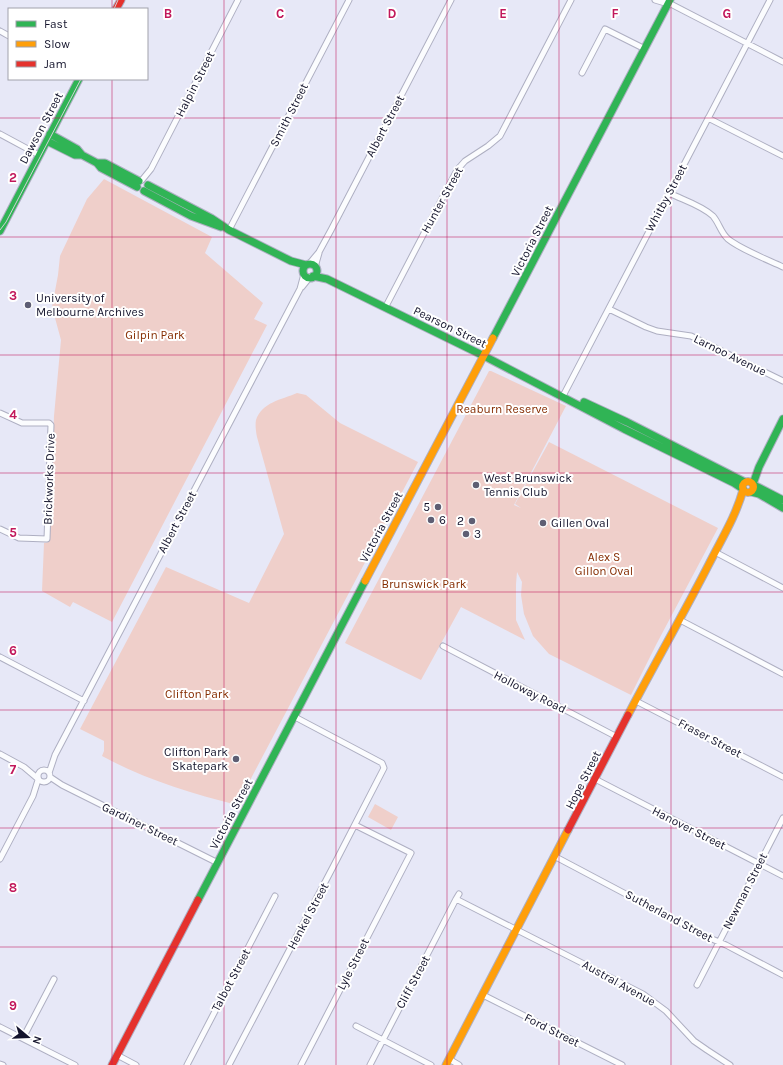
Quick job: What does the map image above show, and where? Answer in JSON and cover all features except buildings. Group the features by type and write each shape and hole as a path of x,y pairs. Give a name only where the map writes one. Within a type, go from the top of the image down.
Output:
{"street":[{"name":"Halpin Street","path":"143,185 238,0"},
{"name":"Smith Street","path":"226,229 349,0"},
{"name":"Albert Street","path":"0,859 33,796 38,774 55,755 84,701 451,0"},
{"name":"Hunter Street","path":"385,308 457,170 465,161 500,136 571,0"},
{"path":"655,0 667,1 783,62"},
{"name":"Whitby Street","path":"563,396 770,0"},
{"name":"Victoria Street","path":"112,1065 645,49 667,1"},
{"path":"582,73 605,28 645,49"},
{"name":"Dawson Street","path":"0,231 78,80"},
{"path":"708,118 783,156"},
{"path":"0,134 40,155"},
{"name":"Pearson Street","path":"48,138 75,155 82,155 97,163 105,163 143,185 211,218 226,229 563,396 580,400 620,419 748,487 783,508"},
{"path":"669,193 705,210 712,215 722,232 733,242 783,267"},
{"name":"Larnoo Avenue","path":"609,309 657,331 691,336 783,381"},
{"name":"Brickworks Drive","path":"0,413 22,423 51,424 47,539 19,538 0,529"},
{"name":"Hope Street","path":"447,1062 782,424"},
{"name":"Pearson Street","path":"748,487 783,500"},
{"path":"715,552 783,588"},
{"path":"680,620 783,674"},
{"name":"Holloway Road","path":"443,646 617,737"},
{"path":"0,657 84,701"},
{"name":"Fraser Street","path":"636,701 783,777"},
{"name":"Henkel Street","path":"229,1065 336,862 383,770 384,765 295,717"},
{"path":"0,754 24,767 38,779 48,778"},
{"name":"Albert Street","path":"33,796 48,778 55,755"},
{"path":"24,767 42,771 48,778"},
{"name":"Gardiner Street","path":"48,778 218,863"},
{"name":"Hanover Street","path":"595,779 783,876"},
{"name":"Newman Street","path":"697,985 783,818"},
{"name":"Lyle Street","path":"301,1065 411,853 355,825"},
{"name":"Sutherland Street","path":"554,856 705,936 783,975"},
{"name":"Talbot Street","path":"187,1065 276,896"},
{"name":"Austral Avenue","path":"458,897 517,930 647,996 666,1011 694,1040 706,1050 730,1065"},
{"name":"Cliff Street","path":"370,1065 458,897"},
{"path":"23,1038 54,979"},
{"name":"Ford Street","path":"483,995 622,1065"},
{"path":"356,1026 431,1065"},
{"path":"0,1027 75,1065"},
{"path":"117,1055 136,1065"},
{"path":"447,1062 459,1065"}],"green space":[{"name":"Gilpin Park","path":"104,179 212,237 205,253 263,303 254,319 267,325 112,622 73,602 70,607 42,591 44,543 49,542 54,416 61,340 52,307 60,256 87,199"},
{"path":"489,371 566,406 514,505 521,508 515,504 549,442 718,528 631,695 549,654 533,636 524,614 521,595 522,582 517,572 516,620 525,640 461,607 421,680 345,643"},
{"name":"Clifton Park","path":"297,393 306,395 340,423 418,462 237,805 202,796 134,772 102,756 104,751 104,741 80,729 166,567 249,603 284,534 257,437 256,420 267,405"},
{"path":"375,804 398,817 391,830 368,817"}],"tram line":[{"path":"114,8 118,0"},
{"path":"0,230 6,222 80,80"}],"traffic: fast":[{"path":"493,338 670,0"},
{"path":"0,231 78,80"},
{"path":"50,134 77,149 82,155 97,163 101,168 137,187"},
{"path":"47,141 75,155 82,155"},
{"path":"97,163 105,163 139,181"},
{"path":"148,185 211,218 229,230 291,261 306,265"},
{"path":"144,191 191,216 221,227"},
{"path":"310,264 315,266 317,271 315,276 310,278 305,276 303,271 305,266 310,264"},
{"path":"313,276 327,279 484,356 624,429 734,483 743,489"},
{"path":"584,402 627,422 745,482"},
{"path":"753,484 759,467 783,419"},
{"path":"754,485 783,500"},
{"path":"751,492 759,494 783,508"},
{"path":"198,900 365,581"}],"traffic: slow":[{"path":"365,581 493,338"},
{"path":"748,481 752,483 754,487 752,491 748,493 744,491 742,487 744,483 748,481"},
{"path":"628,715 728,528 743,490"},
{"path":"446,1065 568,830"}],"traffic: jam":[{"path":"117,8 121,0"},
{"path":"568,830 628,715"},
{"path":"112,1065 198,900"}],"place":[{"name":"University of Melbourne Archives","path":"28,305"},
{"name":"West Brunswick Tennis Club","path":"476,485"},
{"name":"5","path":"438,507"},
{"name":"6","path":"431,520"},
{"name":"2","path":"472,521"},
{"name":"Gillen Oval","path":"543,523"},
{"name":"3","path":"466,534"},
{"name":"Clifton Park Skatepark","path":"236,759"}],"park label":[{"name":"Reaburn Reserve","path":"502,409"},
{"name":"Alex S Gillon Oval","path":"604,564"},
{"name":"Brunswick Park","path":"424,584"}]}
